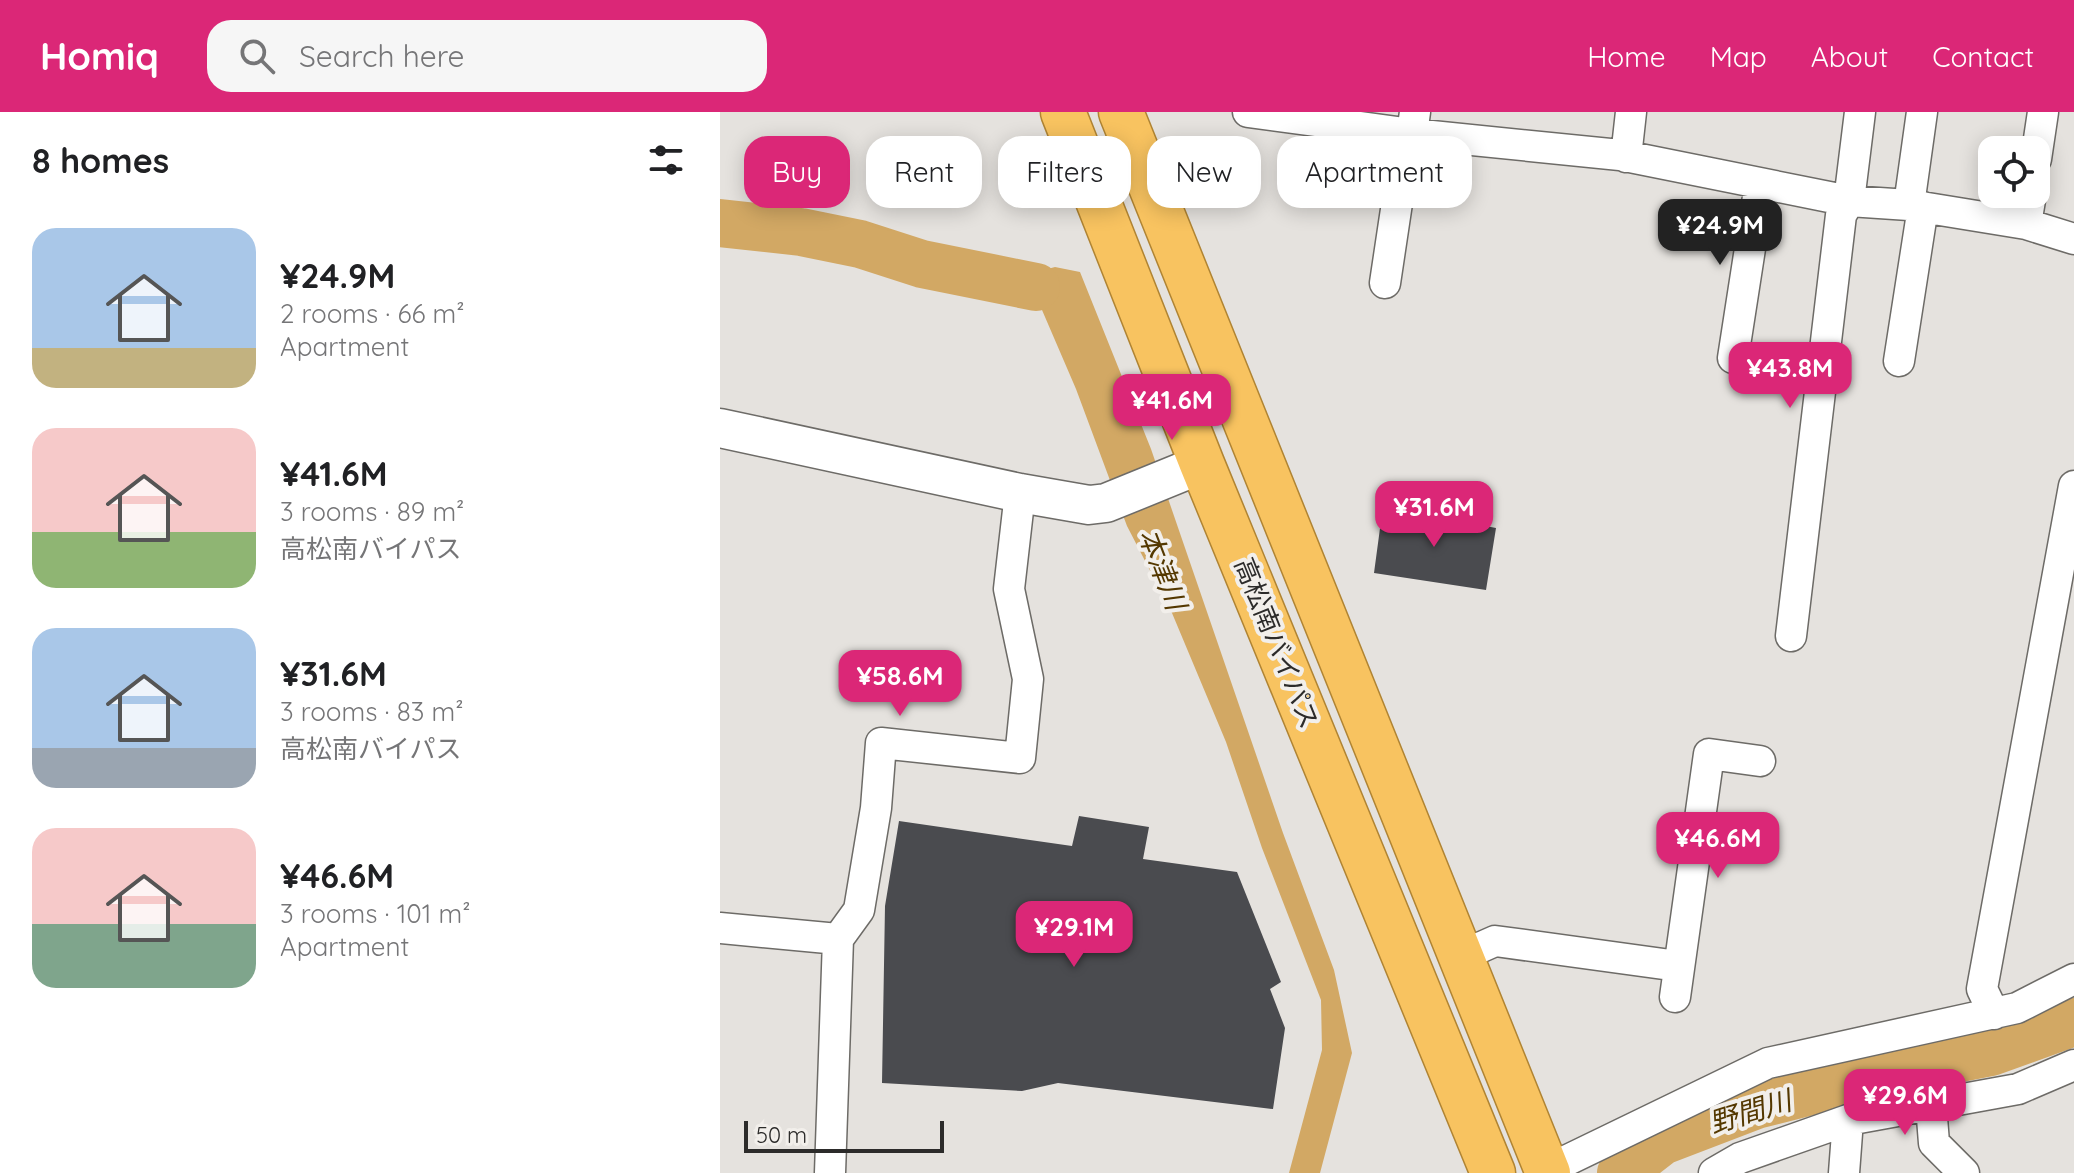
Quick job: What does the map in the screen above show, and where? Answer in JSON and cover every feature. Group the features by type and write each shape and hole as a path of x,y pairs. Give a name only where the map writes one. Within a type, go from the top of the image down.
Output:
{"highway":[{"name":"高松南バイパス","path":"1063,112 1122,300 1184,471 1493,1173"},
{"name":"高松南バイパス","path":"1121,112 1547,1171"}],"street":[{"path":"1248,112 1413,123 1626,157 1849,201 1916,206 2073,235"},
{"path":"1626,157 1631,112"},
{"path":"1791,636 1841,215 1849,201 1860,112"},
{"path":"1899,361 1916,206 1922,112"},
{"path":"2039,136 2043,112"},
{"path":"1385,283 1406,143 1413,123"},
{"path":"1733,358 1760,184"},
{"path":"2026,224 2029,208"},
{"path":"720,428 1089,505 1113,500 1184,471"},
{"path":"1994,1014 1982,989 2074,486"},
{"path":"830,1173 838,939 859,910 876,808 881,743 1020,758 1028,679 1009,589 1020,493"},
{"path":"1675,997 1709,754 1760,761"},
{"path":"720,928 838,939"},
{"path":"1461,956 1495,941 1678,966"},
{"path":"1547,1171 1768,1063 2017,1008 2074,979"},
{"path":"1714,1173 1740,1158 1848,1120 2018,1089 2074,1065"},
{"path":"1931,1105 1934,1143 1964,1173"},
{"path":"1844,1173 1848,1120"}],"water":[{"path":"973,267 1036,272 1055,267 1080,272 1151,449 1283,833 1334,970 1352,1053 1320,1173 1289,1173 1322,1050 1321,1000 1262,848 1226,742 1172,613 1127,526 1076,389 1042,310 1031,299 973,287"}],"building":[{"path":"1383,506 1496,528 1486,590 1374,573"},
{"path":"1079,816 1149,827 1143,859 1237,872 1281,982 1270,989 1285,1028 1273,1109 1058,1083 1022,1091 882,1083 885,906 899,821 1072,846"}],"waterway":[{"name":"本津川","path":"720,223 801,232 860,244 922,264 1036,287"},
{"name":"野間川","path":"1621,1173 1662,1141 1756,1105 1870,1076 1991,1052 2074,1022"}]}
